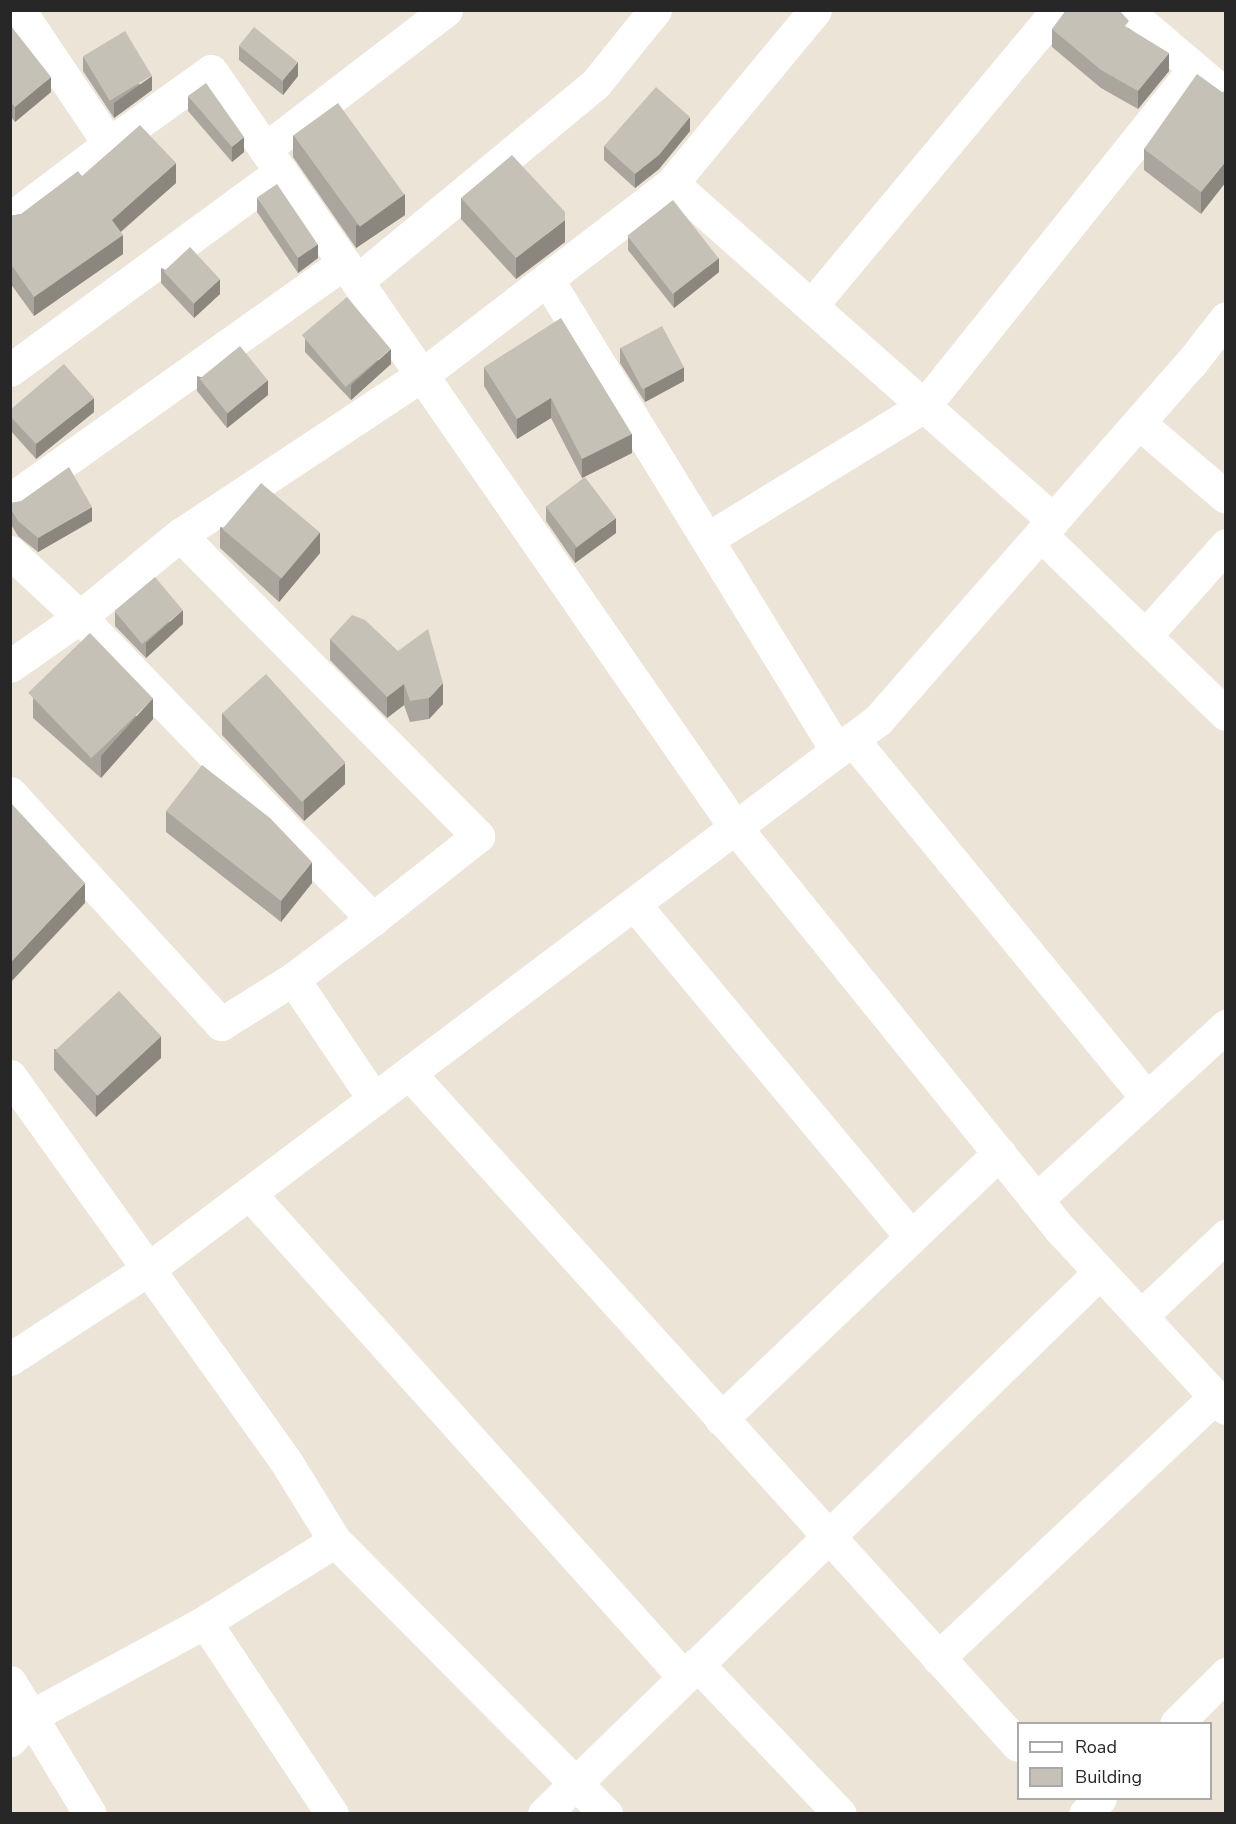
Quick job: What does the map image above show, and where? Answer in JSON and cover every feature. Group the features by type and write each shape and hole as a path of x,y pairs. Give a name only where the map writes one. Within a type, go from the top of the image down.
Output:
{"street":[{"path":"10,16 19,10 109,144"},
{"path":"10,370 273,161 446,10"},
{"path":"10,500 350,272 596,82 655,10"},
{"path":"10,666 80,617 180,535 422,375 672,183 815,10"},
{"path":"811,306 1058,10"},
{"path":"1126,10 1160,22 1194,69 1226,95"},
{"path":"707,539 924,406 1194,69"},
{"path":"10,219 211,71 735,827 1036,1200 1220,1402 938,1658"},
{"path":"672,183 924,406 1047,527 1145,636 1226,714"},
{"path":"547,279 707,539 845,745 1147,1098"},
{"path":"10,1359 147,1270 878,720 1139,423 1226,318"},
{"path":"1139,423 1226,497"},
{"path":"10,793 221,1024 293,979 478,836 180,535"},
{"path":"1145,636 1226,546"},
{"path":"10,552 80,617 373,919"},
{"path":"634,904 912,1237"},
{"path":"293,979 374,1099"},
{"path":"1036,1200 1226,1026"},
{"path":"409,1073 1017,1744"},
{"path":"10,1076 285,1460 335,1541 606,1814"},
{"path":"721,1419 999,1153"},
{"path":"249,1193 691,1670 840,1814"},
{"path":"1141,1316 1226,1236"},
{"path":"544,1814 1100,1272"},
{"path":"21,1728 205,1622 335,1541"},
{"path":"205,1622 332,1814"},
{"path":"1178,1722 1226,1674"},
{"path":"10,1682 21,1728 90,1814"},
{"path":"1070,1800 1083,1814 1098,1800"}],"building":[{"path":"1066,10 1119,10 1129,21 1125,26 1169,53 1138,91 1101,70 1052,29"},
{"path":"11,26 51,77 15,107 10,101"},
{"path":"254,27 298,62 282,81 239,46"},
{"path":"125,31 152,76 110,101 83,56"},
{"path":"1197,74 1222,92 1226,91 1226,161 1201,192 1144,149"},
{"path":"206,83 244,137 232,147 188,96"},
{"path":"656,87 690,117 659,155 635,174 604,146"},
{"path":"338,103 404,194 360,227 294,135"},
{"path":"140,125 176,163 112,220 123,235 34,297 10,263 10,216 21,214 78,171 82,176"},
{"path":"512,155 565,212 565,220 516,258 461,198"},
{"path":"277,184 318,245 298,258 257,197"},
{"path":"673,200 719,258 673,294 627,236"},
{"path":"190,247 220,279 194,304 164,272"},
{"path":"347,297 391,349 346,387 302,335"},
{"path":"561,318 632,434 582,459 551,398 517,419 484,367"},
{"path":"662,326 684,367 643,390 621,348"},
{"path":"240,346 268,380 227,413 200,379"},
{"path":"64,364 94,398 36,444 10,416 10,410"},
{"path":"69,467 92,507 38,538 18,521 10,508 10,503 21,501"},
{"path":"585,477 616,518 577,547 546,506"},
{"path":"261,483 320,532 281,578 222,529"},
{"path":"155,577 183,610 142,644 114,611"},
{"path":"352,615 365,620 398,651 428,629 443,683 429,698 410,701 404,684 387,697 330,639"},
{"path":"90,633 153,698 91,758 28,693"},
{"path":"266,674 346,762 302,802 222,713"},
{"path":"202,765 270,818 312,862 281,901 166,811"},
{"path":"10,802 85,883 10,963"},
{"path":"119,991 161,1036 98,1096 55,1050"}]}
